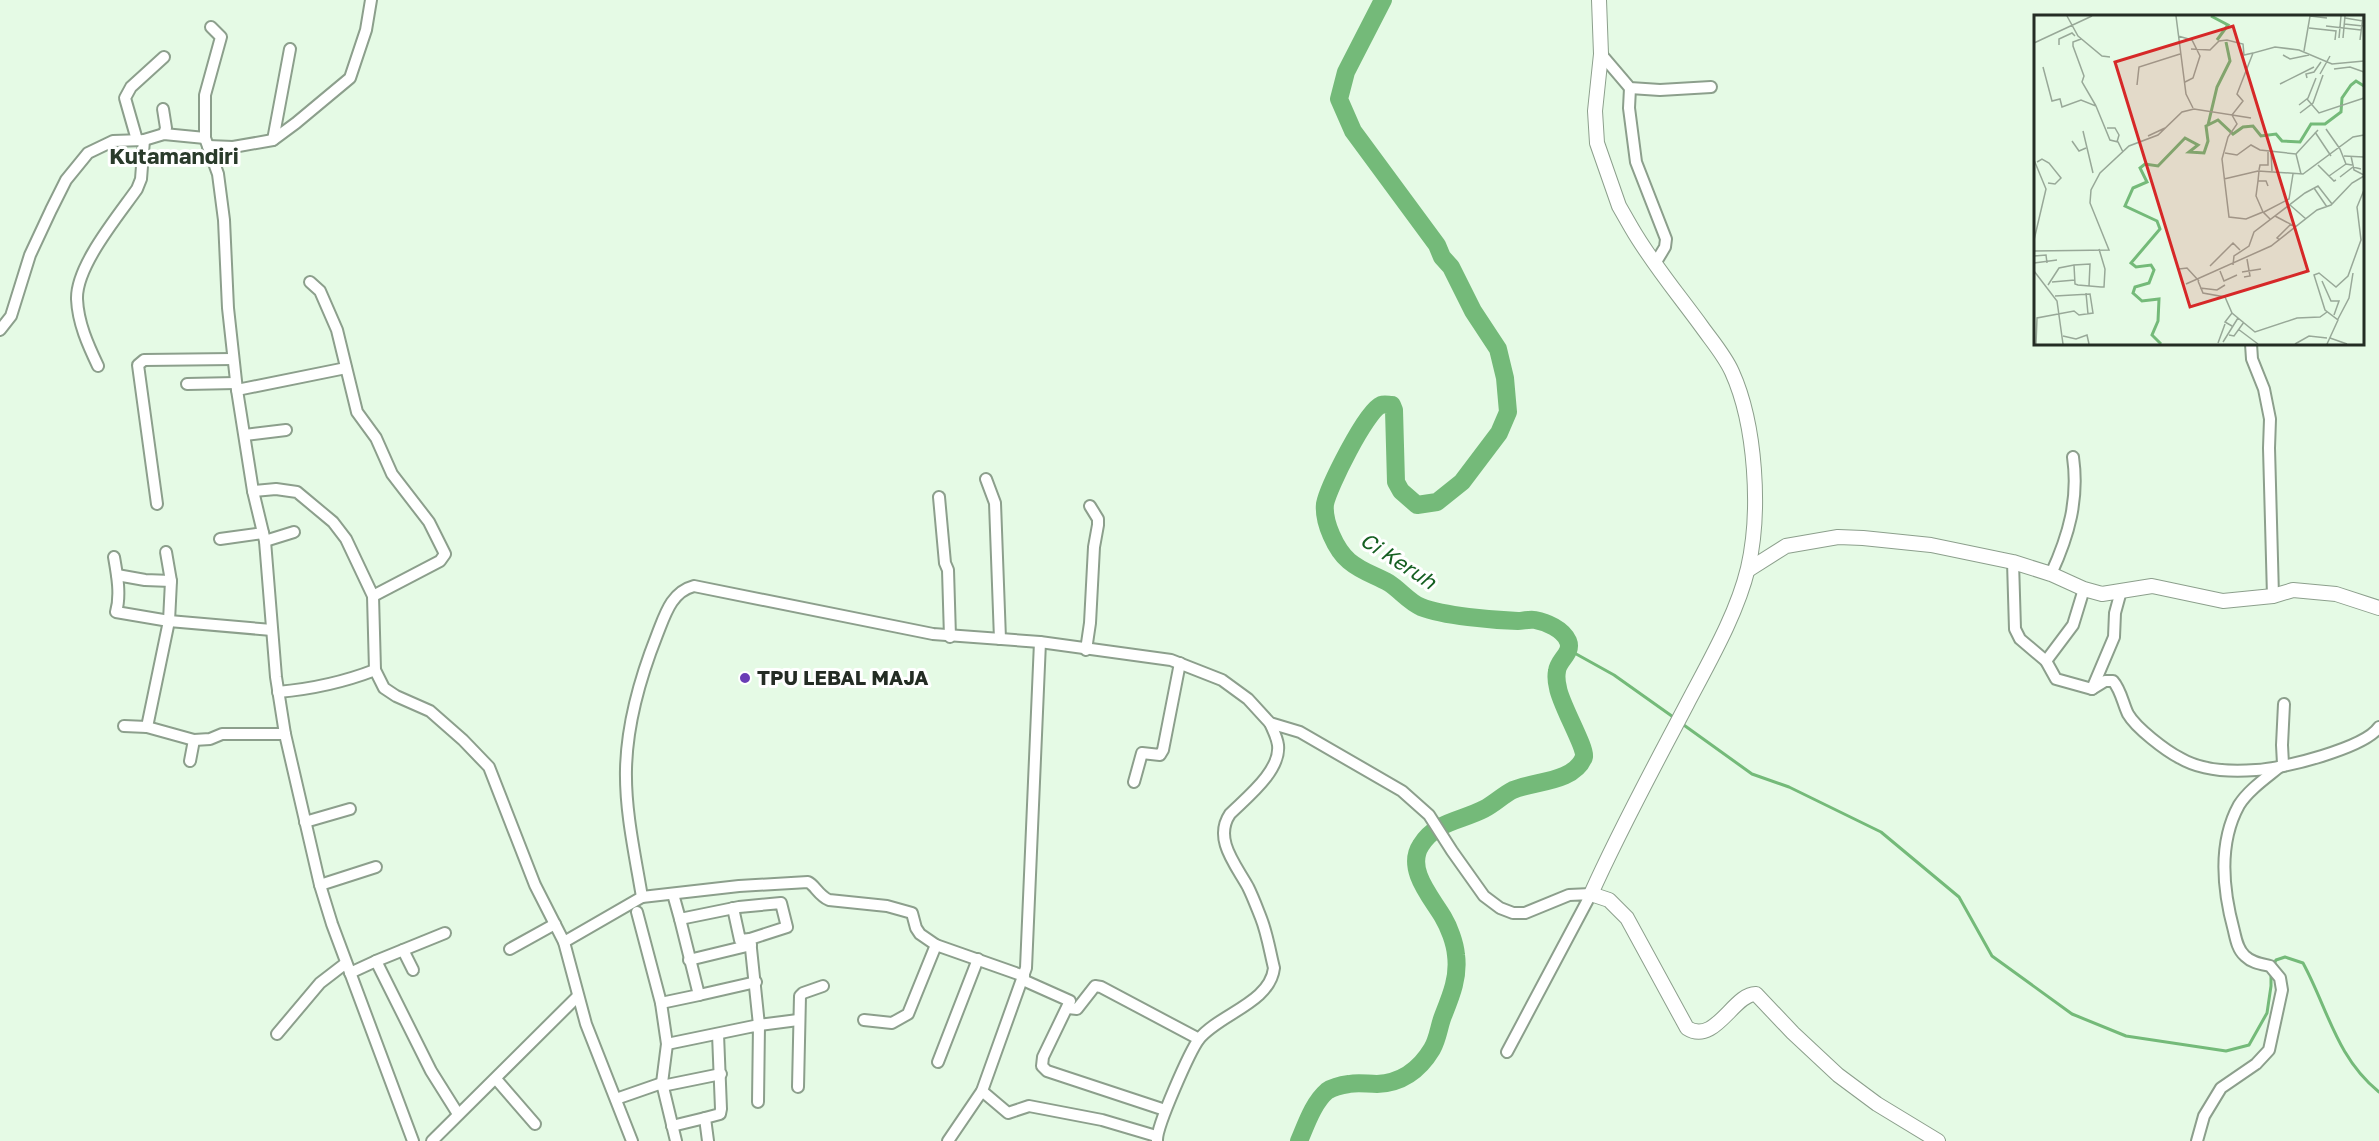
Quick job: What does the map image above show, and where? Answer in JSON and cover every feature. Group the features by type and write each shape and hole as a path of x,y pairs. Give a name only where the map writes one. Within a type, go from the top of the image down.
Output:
{"street":[{"path":"0,330 11,316 30,255 66,180 88,153 113,141 141,140 164,134 233,147 273,140 350,78 366,30 371,0"},
{"path":"1507,1052 1712,658 1748,570 1753,539 1754,484 1749,424 1732,371 1618,206 1598,143 1595,111 1601,54 1599,0"},
{"path":"211,27 221,37 205,95 206,142 218,174 224,220 228,308 236,386 253,492 264,537 278,692 285,734 320,885 348,968 413,1141"},
{"path":"273,140 290,49"},
{"path":"1601,54 1630,88 1629,108 1636,162 1665,239 1665,247 1656,262"},
{"path":"98,366 84,335 77,298 79,285 85,266 137,189 141,179 141,140 125,98 131,87 164,57"},
{"path":"1630,88 1660,90 1711,87"},
{"path":"163,109 166,128 164,134"},
{"path":"310,282 320,291 337,330 357,412 376,438 392,474 429,522 445,554 440,561 373,596"},
{"path":"2251,345 2270,418 2273,596"},
{"path":"157,504 138,365 144,360 233,359"},
{"path":"187,384 236,386 346,368"},
{"path":"244,435 286,430"},
{"path":"2051,574 2065,545 2074,509 2076,477 2073,457"},
{"path":"986,478 995,503 999,639"},
{"path":"253,492 276,489 297,492 326,515 346,539 373,596 375,670 384,688 430,711 489,767 535,885 564,942 586,1024 632,1141"},
{"path":"939,497 945,563 948,570 950,637"},
{"path":"1086,650 1090,623 1094,547 1098,525 1098,519 1090,506"},
{"path":"220,539 264,537 294,532"},
{"path":"1748,570 1786,546 1838,537 1931,544 2013,562 2102,594 2152,586 2223,601 2273,596 2293,590 2322,591 2379,608"},
{"path":"147,727 169,621 171,581 166,552"},
{"path":"114,557 117,574 118,606 116,612 169,621 272,630"},
{"path":"2013,562 2014,629 2020,639 2046,661 2056,679 2092,690"},
{"path":"117,574 145,580 171,581"},
{"path":"642,897 626,771 628,734 642,673 668,609 674,597 684,589 694,586 950,637 1040,642 1171,660 1221,680 1248,699 1270,723 1278,747 1277,758 1266,778 1230,814 1224,830 1225,843 1233,863 1248,887 1262,921 1274,968 1267,989 1199,1039 1165,1110 1157,1138 1102,1120 1029,1106 1008,1113 982,1091"},
{"path":"2046,661 2073,625 2084,589"},
{"path":"2092,690 2114,637 2115,614 2121,591"},
{"path":"948,1141 982,1091 1023,978 1028,941 1040,642"},
{"path":"1134,782 1142,753 1154,756 1160,755 1163,750 1180,663"},
{"path":"278,692 323,686 375,670"},
{"path":"2092,690 2105,681 2113,681 2130,717 2179,758 2196,766 2257,770 2283,765 2340,752 2363,740 2379,728"},
{"path":"2283,765 2284,704"},
{"path":"1270,723 1287,726 1402,791 1429,815 1484,896 1500,908 1513,913 1525,913 1569,895 1591,894 1609,900 1627,918 1687,1028 1694,1032 1706,1030 1725,1017 1747,996 1756,994 1838,1075 1877,1104 1938,1141"},
{"path":"124,726 147,727 194,740 210,739 222,734 285,734"},
{"path":"190,761 194,740"},
{"path":"2197,1141 2204,1116 2221,1088 2256,1064 2269,1050 2282,990 2280,978 2270,966 2254,963 2245,956 2238,944 2228,909 2223,870 2231,829 2240,804 2251,791 2283,765"},
{"path":"305,822 350,809"},
{"path":"320,885 376,867"},
{"path":"564,942 642,897 739,886 808,882 821,897 829,900 887,906 912,913 920,934 936,945 978,959 1069,999 1068,1008 1043,1058 1042,1066 1047,1071 1165,1110"},
{"path":"673,894 699,995"},
{"path":"680,919 733,908 779,903 783,905 787,927 746,943 689,960"},
{"path":"733,908 746,943 756,982 759,1025 758,1102"},
{"path":"637,912 661,1003 667,1044 662,1085 676,1141"},
{"path":"510,949 555,924"},
{"path":"277,1034 320,983 348,968 376,961 446,933"},
{"path":"864,1020 892,1023 908,1014 936,945"},
{"path":"403,950 412,970"},
{"path":"938,1062 978,959"},
{"path":"376,961 431,1071 458,1114"},
{"path":"661,1003 756,982"},
{"path":"798,1087 800,996 802,993 823,986"},
{"path":"1068,1008 1077,1009 1091,989 1095,986 1101,987 1199,1039"},
{"path":"432,1141 578,996"},
{"path":"667,1044 759,1025 798,1020"},
{"path":"672,1126 720,1114 721,1074 718,1034"},
{"path":"616,1099 662,1085 721,1074"},
{"path":"496,1079 535,1124"},
{"path":"705,1118 708,1141"}],"waterway":[{"name":"Ci Keruh","path":"1299,1141 1314,1108 1327,1091 1346,1084 1377,1084 1402,1078 1422,1063 1434,1045 1454,986 1457,963 1449,930 1418,873 1417,854 1421,845 1441,826 1484,809 1513,790 1552,780 1571,772 1579,766 1584,757 1557,684 1558,667 1569,649 1568,641 1562,633 1549,624 1535,620 1468,617 1421,607 1389,583 1349,561 1335,543 1328,527 1325,504 1340,467 1366,421 1381,405 1392,405 1394,410 1396,482 1401,491 1417,505 1437,502 1462,482 1499,433 1508,412 1505,378 1498,349 1473,311 1437,245 1353,131 1339,99 1346,72 1383,0"},
{"path":"1569,650 1614,675 1676,719"},
{"path":"1681,723 1752,774 1789,787 1881,832 1959,897 1992,956 2072,1014 2126,1036 2226,1051 2249,1045 2267,1013 2271,973"},
{"path":"2273,966 2276,960 2285,957 2303,963 2334,1032 2352,1064 2379,1092"}],"place":[{"name":"TPU LEBAL MAJA","path":"745,678"}],"district":[{"name":"Kutamandiri","path":"174,156"}]}
